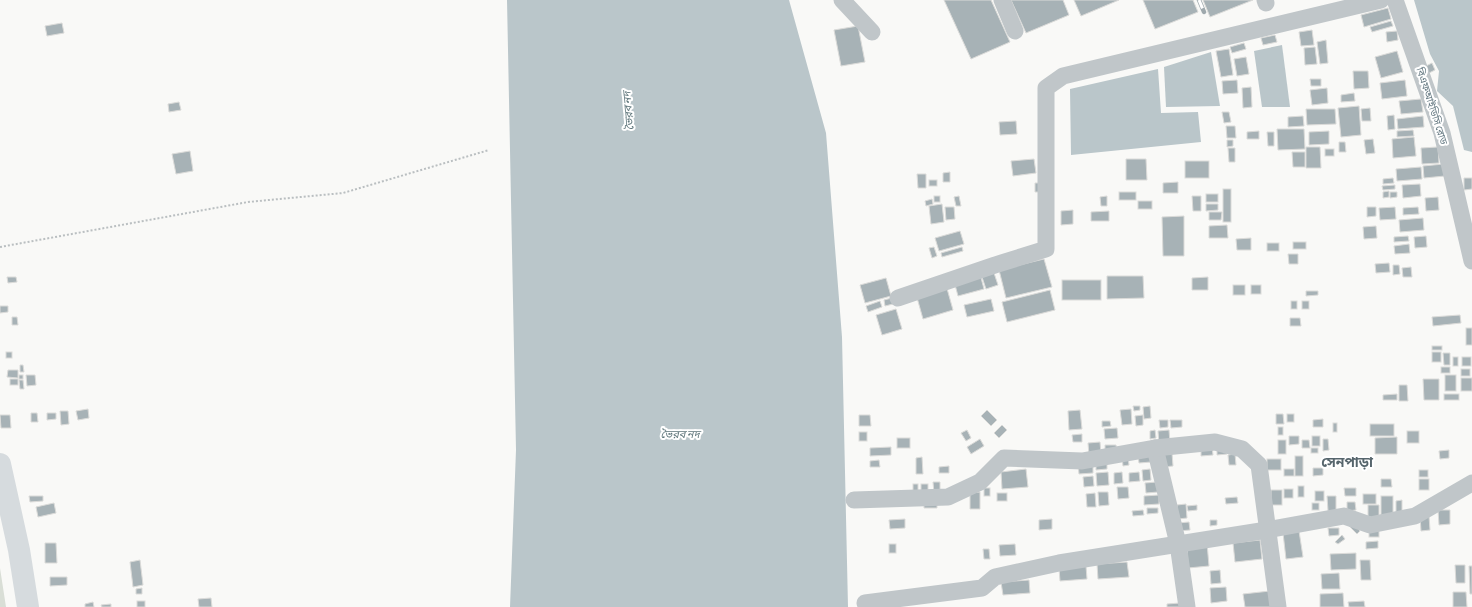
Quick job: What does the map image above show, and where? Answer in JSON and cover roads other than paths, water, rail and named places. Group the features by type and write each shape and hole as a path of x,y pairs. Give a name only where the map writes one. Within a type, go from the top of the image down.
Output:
{"main road":[{"path":"0,464 19,550 28,607"}],"street":[{"path":"842,0 872,32"},
{"path":"1002,0 1015,31"},
{"path":"898,298 1046,249 1046,88 1063,76 1381,0"},
{"name":"বিএফআইডিসি রোড","path":"1395,0 1442,133 1471,253"},
{"path":"854,500 948,497 980,482 1004,458 1082,461 1155,448 1215,442 1242,449 1259,465 1278,607"},
{"path":"1155,448 1178,544 1187,607"},
{"path":"865,603 982,588 995,577 1059,563 1267,530 1344,516 1370,525 1415,516 1472,483"}],"water":[{"name":"ভৈরব নদ","path":"507,0 789,0 826,133 842,337 848,607 510,607 516,450"},
{"path":"1414,0 1472,0 1472,152 1464,150 1453,106 1437,91 1439,71 1430,54"},
{"path":"1282,45 1290,107 1262,107 1254,51"},
{"path":"1211,52 1220,106 1166,107 1164,67"},
{"path":"1158,69 1161,113 1198,112 1201,142 1071,155 1070,89"}],"railway":[{"path":"1199,0 1204,12"}],"district":[{"name":"সেনপাড়া","path":"1347,462"}]}
